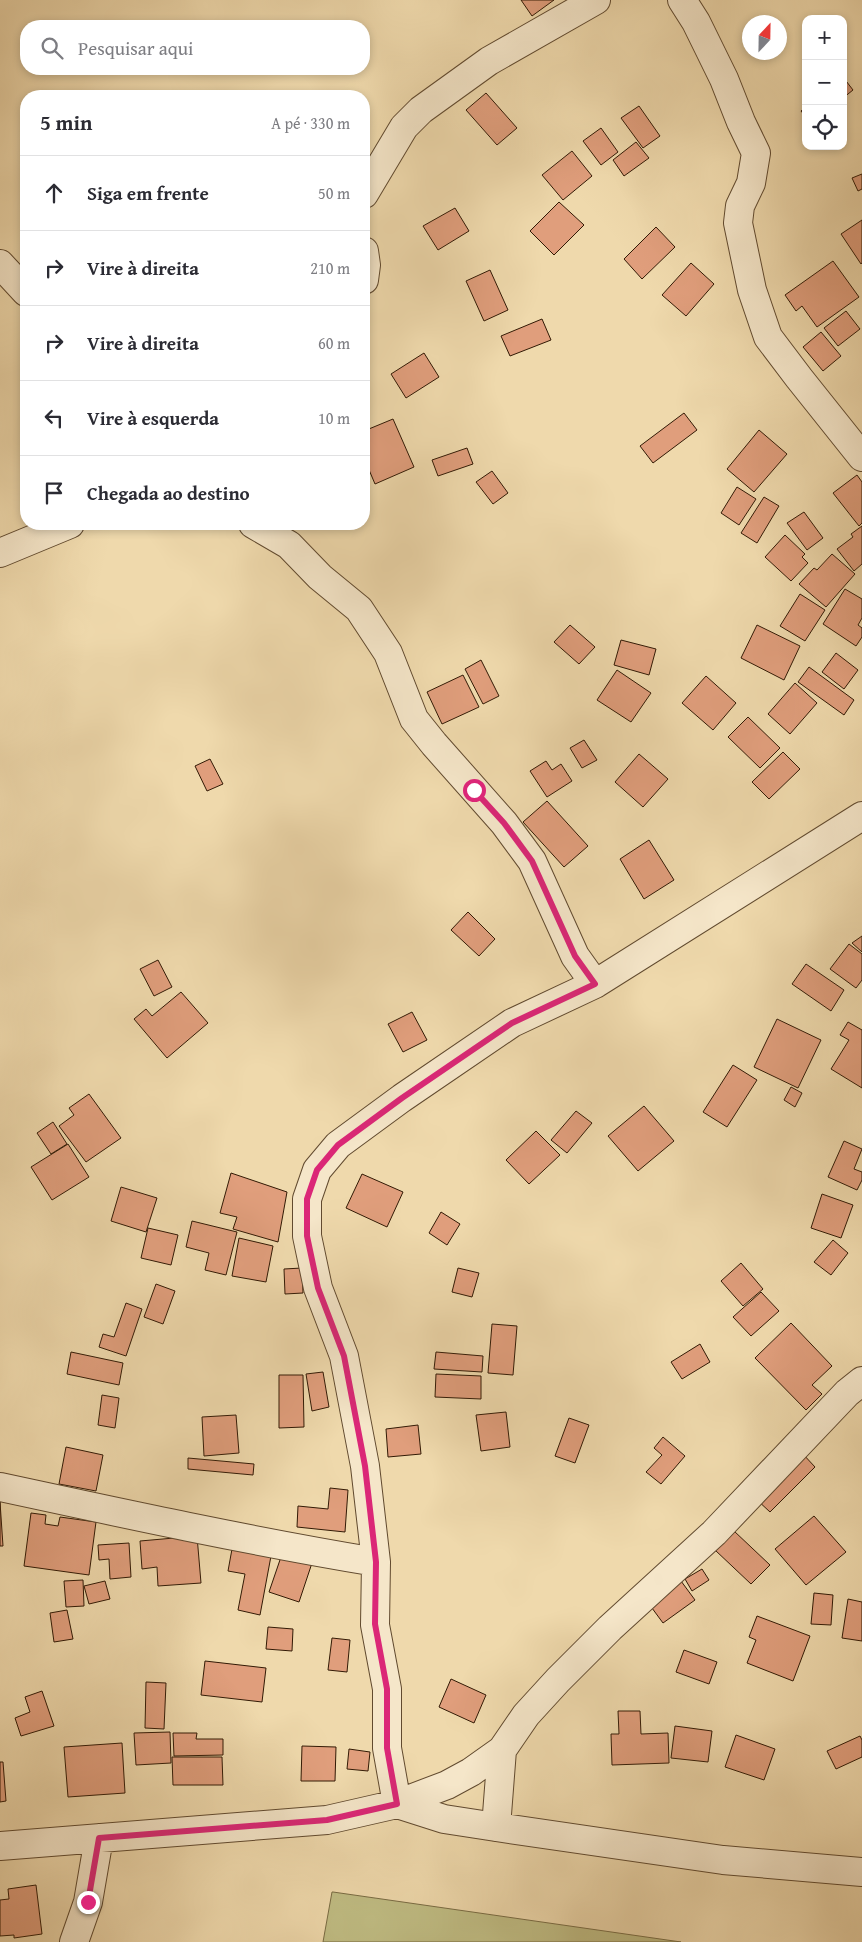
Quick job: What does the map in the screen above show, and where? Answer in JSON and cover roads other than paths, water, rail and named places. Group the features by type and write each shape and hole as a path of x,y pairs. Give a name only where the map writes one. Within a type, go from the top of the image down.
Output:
{"street":[{"path":"370,184 404,127 421,110 489,62 596,0"},
{"path":"682,0 696,22 720,71 740,122 756,153 751,183 740,206 738,223 752,290 768,337 862,457"},
{"path":"0,264 20,286"},
{"path":"0,553 56,530"},
{"path":"263,530 289,545 320,577 359,609 388,653 414,719 504,823 532,861 575,956 595,984"},
{"path":"397,1804 387,1748 387,1689 375,1624 376,1562 365,1466 344,1356 318,1288 307,1236 307,1199 317,1170 338,1145 452,1063 512,1023 595,984 862,816"},
{"path":"0,1846 327,1820 397,1804 447,1785 471,1772 502,1750 526,1715 558,1680 610,1628 714,1533 847,1393 862,1381"},
{"path":"0,1487 217,1532 376,1562"},
{"path":"496,1827 502,1750"},
{"path":"397,1804 444,1819 496,1827 723,1860 862,1872"},
{"path":"74,1942 88,1902 99,1838"}]}
